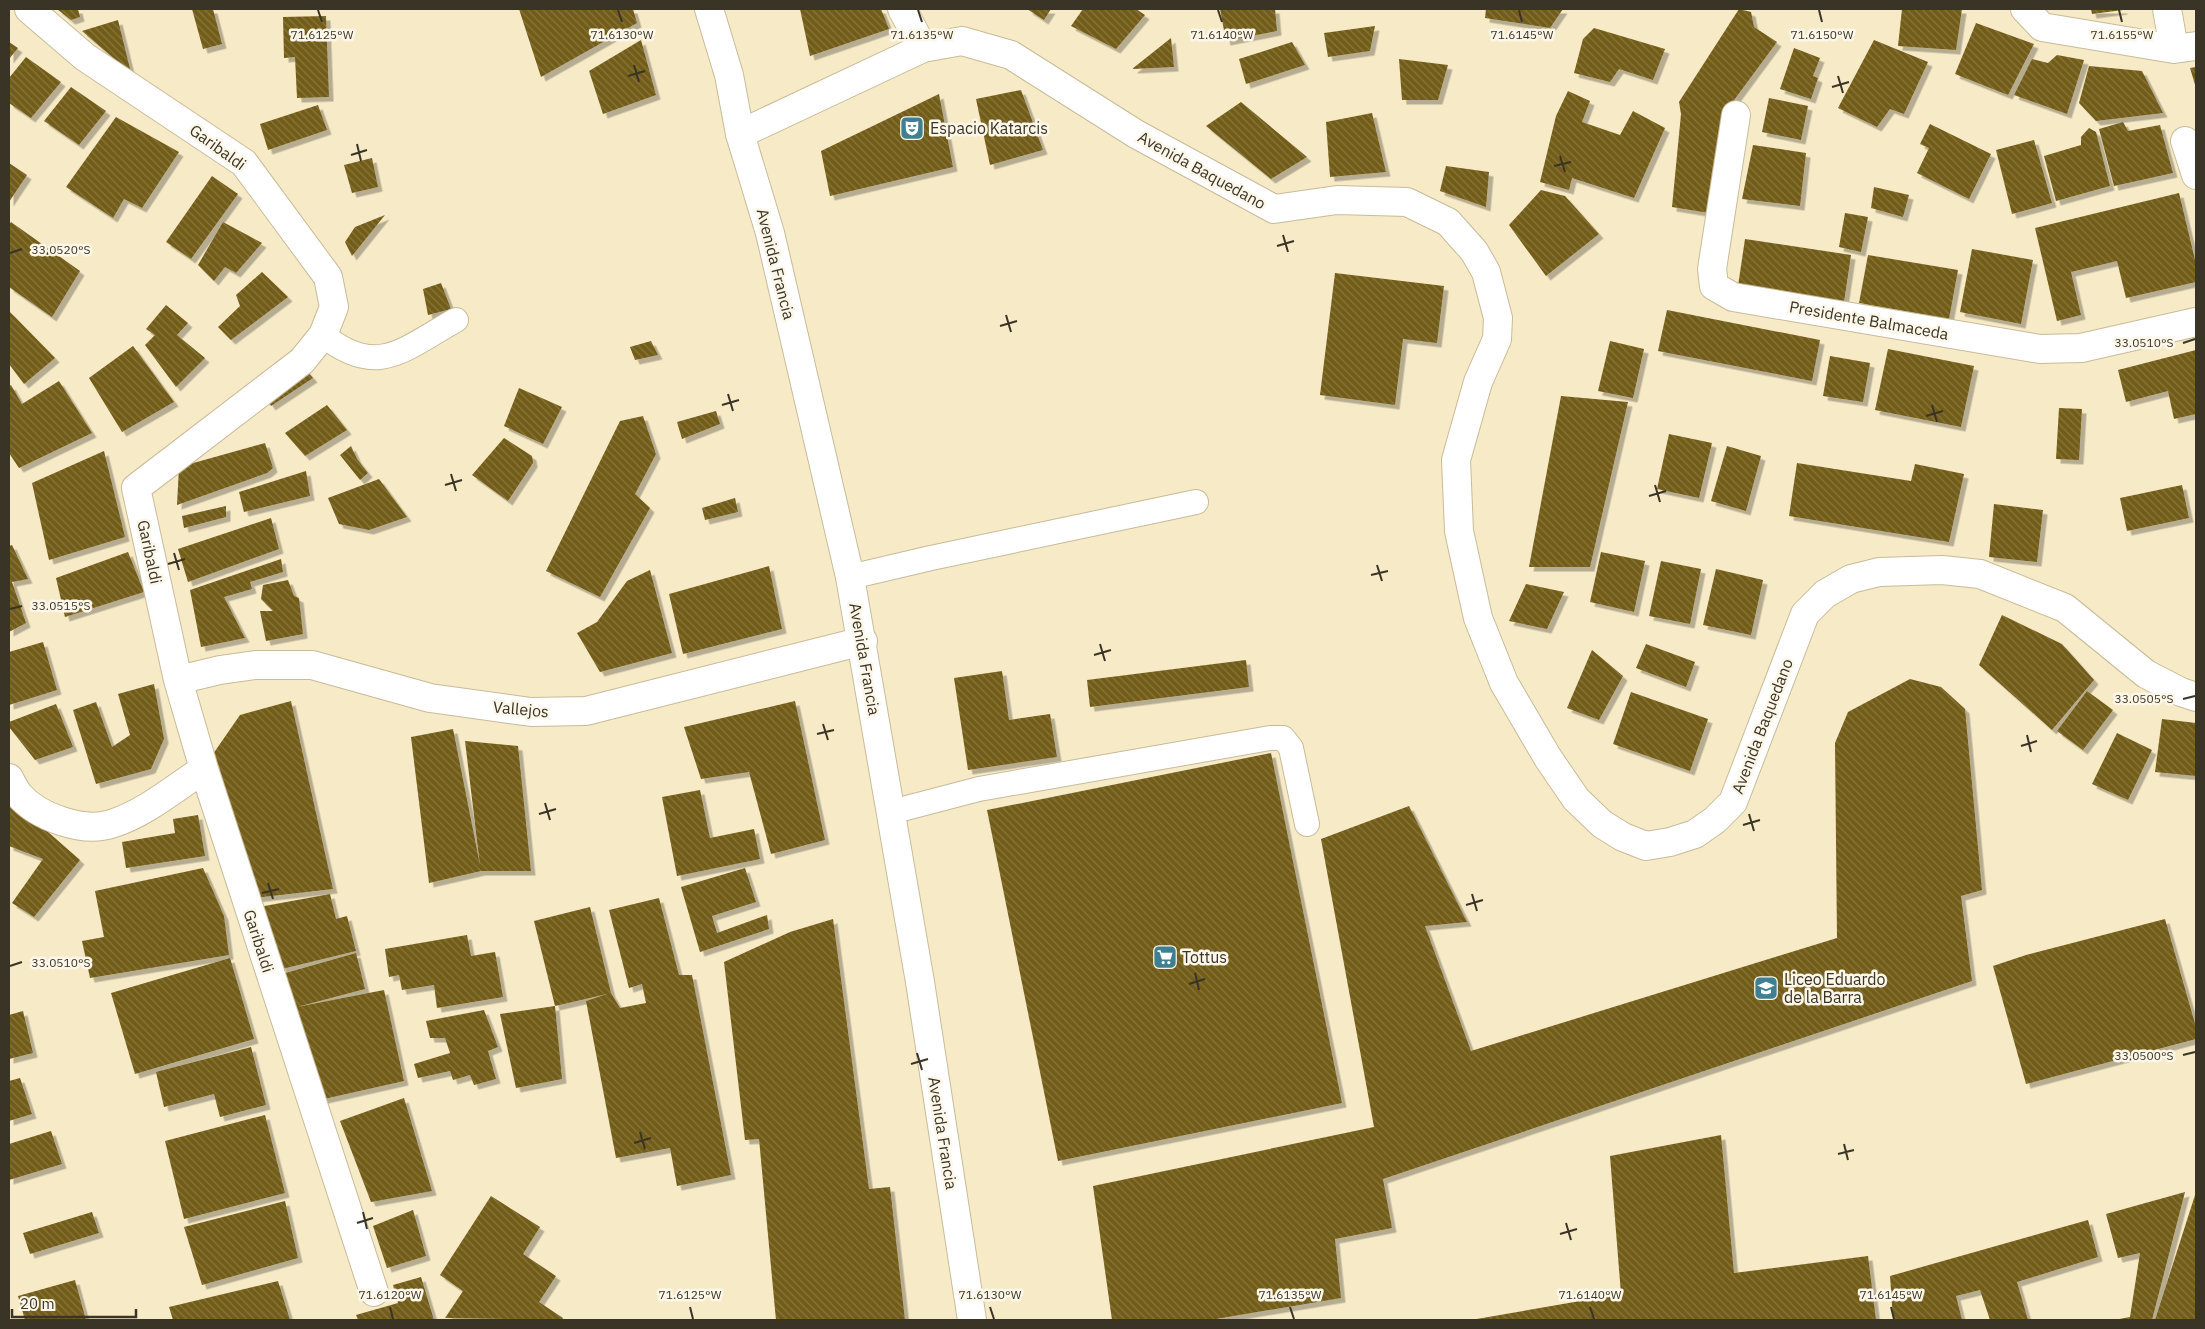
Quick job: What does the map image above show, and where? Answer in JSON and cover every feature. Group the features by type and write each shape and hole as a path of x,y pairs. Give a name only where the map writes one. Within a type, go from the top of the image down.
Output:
{"street":[{"name":"Garibaldi","path":"30,9 85,57 244,163 328,277 334,307 323,335 302,361 136,488 178,680 204,769 374,1292"},
{"name":"Avenida Francia","path":"709,9 729,75 740,134 770,232 850,577 863,641 920,982 972,1320"},
{"path":"902,9 922,48"},
{"path":"2025,9 2042,27 2185,48"},
{"path":"2167,9 2185,48"},
{"name":"Avenida Baquedano","path":"740,134 922,48 962,41 1010,55 1136,134 1274,209 1337,200 1407,202 1448,222 1474,251 1486,272 1498,318 1496,339 1478,382 1456,460 1458,531 1478,618 1504,684 1548,758 1576,799 1602,824 1623,838 1646,846 1670,842 1695,834 1715,820 1733,802 1805,614 1825,594 1851,579 1879,572 1942,570 1980,574 2065,608 2146,674 2181,692 2196,697"},
{"name":"Presidente Balmaceda","path":"1736,115 1712,269 1714,286 1733,297 2040,349 2081,348 2196,322"},
{"path":"2185,141 2196,175"},
{"name":"Vallejos","path":"178,680 220,670 255,665 312,665 430,698 531,712 586,711 863,641"},
{"path":"9,778 20,795 50,818 83,826 109,825 129,817 204,769"}],"lane":[{"path":"323,335 339,348 354,355 377,358 396,353 456,320"},
{"path":"850,577 1196,502"},
{"path":"891,812 978,789 1270,738 1283,738 1291,748 1307,824"}],"building":[{"path":"57,9 78,9 80,17 71,20"},
{"path":"192,9 213,9 222,44 203,49"},
{"path":"519,9 633,9 637,23 541,77"},
{"path":"800,9 881,9 889,29 810,56"},
{"path":"1027,9 1051,9 1044,20"},
{"path":"1083,9 1136,9 1145,15 1116,49 1071,26"},
{"path":"1220,9 1275,9 1277,31 1226,41"},
{"path":"1486,9 1563,9 1550,28 1485,18"},
{"path":"1739,9 1751,12 1754,27 1777,42 1726,111 1709,213 1672,207 1681,114 1679,102"},
{"path":"1902,9 1962,9 1956,50 1898,46"},
{"path":"2091,9 2123,9 2123,10 2092,14"},
{"path":"326,16 329,97 297,98 295,57 284,58 283,17"},
{"path":"118,20 131,73 82,31"},
{"path":"1976,23 2034,44 2008,95 1955,74"},
{"path":"1375,26 1370,51 1328,57 1324,33"},
{"path":"1594,28 1665,49 1653,80 1619,69 1610,82 1574,73 1583,39"},
{"path":"1171,38 1174,67 1132,69"},
{"path":"641,40 656,95 603,114 589,71"},
{"path":"1874,40 1928,62 1904,114 1890,109 1877,127 1838,108"},
{"path":"9,42 18,48 9,59"},
{"path":"1292,42 1305,65 1246,84 1239,59"},
{"path":"1794,48 1820,58 1813,76 1818,78 1811,99 1780,89"},
{"path":"2057,55 2084,60 2067,114 2014,95 2032,59 2048,63"},
{"path":"26,57 61,82 31,118 9,103 9,78"},
{"path":"1399,59 1448,65 1438,100 1402,100"},
{"path":"2089,66 2142,71 2163,113 2096,121 2079,103"},
{"path":"2196,67 2196,88 2190,68"},
{"path":"71,87 106,111 79,145 44,121"},
{"path":"1021,90 1043,150 990,165 976,99"},
{"path":"1568,91 1590,101 1582,122 1620,135 1633,111 1665,128 1634,198 1572,178 1569,190 1540,182 1556,116"},
{"path":"939,94 953,167 830,196 821,151"},
{"path":"1769,98 1808,106 1801,140 1762,132"},
{"path":"1241,102 1307,157 1271,179 1206,126"},
{"path":"318,105 327,130 268,150 260,124"},
{"path":"1372,113 1386,172 1330,177 1326,122"},
{"path":"116,117 179,152 142,208 124,199 113,218 66,187"},
{"path":"2123,122 2128,131 2160,125 2173,173 2114,186 2099,129"},
{"path":"1930,124 1991,154 1969,199 1917,173 1929,148 1920,144"},
{"path":"2089,128 2096,132 2110,186 2056,201 2044,156 2081,145 2081,137"},
{"path":"2034,140 2052,203 2012,214 1996,150"},
{"path":"1753,145 1806,153 1800,206 1742,199"},
{"path":"372,158 378,187 352,193 344,165"},
{"path":"9,163 27,175 9,202"},
{"path":"1446,166 1489,172 1486,207 1440,191"},
{"path":"212,176 238,194 191,259 166,242"},
{"path":"1874,187 1909,195 1903,217 1871,208"},
{"path":"1541,190 1565,196 1599,234 1546,276 1509,225"},
{"path":"2179,193 2196,264 2196,282 2126,298 2117,261 2071,272 2081,315 2057,321 2035,228"},
{"path":"1845,213 1868,217 1861,252 1839,247"},
{"path":"385,215 352,256 345,242 355,227"},
{"path":"11,222 80,271 52,317 9,287 9,225"},
{"path":"223,222 262,243 236,273 225,267 214,281 198,265"},
{"path":"1745,239 1851,255 1844,302 1738,286"},
{"path":"1972,249 2033,260 2021,324 1960,312"},
{"path":"1868,255 1958,270 1949,319 1859,303"},
{"path":"262,272 288,297 231,340 218,327 240,306 236,295"},
{"path":"1335,273 1444,286 1437,343 1403,339 1395,405 1320,395"},
{"path":"441,283 451,309 428,315 423,289"},
{"path":"166,305 188,323 177,335 205,358 176,387 145,345 155,335 146,329"},
{"path":"1667,310 1820,340 1812,381 1658,351"},
{"path":"9,311 55,358 24,384 9,364"},
{"path":"651,341 658,355 635,360 630,347"},
{"path":"1610,341 1644,349 1633,398 1598,391"},
{"path":"133,346 174,402 122,432 89,378"},
{"path":"1888,349 1974,366 1961,427 1875,410"},
{"path":"2196,350 2196,414 2174,419 2168,391 2126,402 2118,370"},
{"path":"1830,356 1870,363 1863,402 1823,396"},
{"path":"305,369 313,378 271,406 266,398"},
{"path":"59,381 92,433 19,468 9,453 9,386 11,385 22,404"},
{"path":"519,388 562,407 543,444 504,426"},
{"path":"1561,396 1628,402 1590,567 1529,567"},
{"path":"327,405 347,430 305,456 285,433"},
{"path":"2059,408 2082,409 2079,460 2056,459"},
{"path":"716,411 720,424 682,439 677,422"},
{"path":"643,416 656,454 635,494 650,508 600,597 546,571 620,421"},
{"path":"1669,434 1712,443 1699,498 1657,489"},
{"path":"504,438 532,456 533,463 508,501 472,475"},
{"path":"265,443 273,468 267,473 177,505 179,467"},
{"path":"351,446 357,459 368,473 360,480 340,455"},
{"path":"1727,446 1761,456 1746,511 1711,501"},
{"path":"104,451 125,537 49,560 32,483"},
{"path":"1797,463 1911,481 1915,464 1964,474 1949,542 1789,516"},
{"path":"306,471 310,496 244,512 239,492"},
{"path":"379,479 407,517 369,530 339,524 328,498"},
{"path":"2182,485 2189,518 2127,531 2120,498"},
{"path":"735,498 738,512 705,520 702,508"},
{"path":"1994,504 2043,510 2037,562 1989,557"},
{"path":"226,506 226,517 184,528 182,516"},
{"path":"271,518 279,549 188,582 178,549"},
{"path":"12,545 28,579 12,582 26,623 9,632 9,546"},
{"path":"128,552 144,592 65,617 56,578"},
{"path":"1601,552 1645,561 1634,612 1590,602"},
{"path":"281,559 283,572 250,582 252,589 224,597 245,638 201,647 190,590"},
{"path":"1661,561 1701,569 1690,624 1649,616"},
{"path":"769,566 782,629 683,654 669,594"},
{"path":"1716,569 1763,580 1751,635 1703,625"},
{"path":"650,570 672,653 600,672 577,633 597,622 627,581"},
{"path":"288,580 294,596 299,598 303,634 266,641 260,611 273,611 261,599 263,585"},
{"path":"1526,584 1564,592 1547,629 1509,621"},
{"path":"2002,615 2062,644 2094,680 2052,730 1979,665"},
{"path":"43,642 57,690 9,705 9,652"},
{"path":"1646,644 1695,662 1686,687 1636,668"},
{"path":"1592,650 1623,676 1599,720 1567,708"},
{"path":"1246,660 1249,687 1090,707 1087,680"},
{"path":"1002,671 1009,720 1050,714 1057,757 968,770 954,678"},
{"path":"1910,679 1941,687 1965,709 1982,890 1961,896 1972,981 1383,1179 1392,1228 1335,1239 1341,1298 1210,1320 1112,1320 1093,1186 1374,1127 1321,839 1409,806 1467,922 1425,926 1471,1051 1837,938 1835,743 1848,712"},
{"path":"154,684 164,739 151,769 96,784 73,710 96,702 112,747 130,735 118,694"},
{"path":"2087,691 2113,710 2083,750 2057,731"},
{"path":"1631,692 1708,719 1690,771 1613,744"},
{"path":"291,701 333,889 254,898 213,754 240,715"},
{"path":"795,701 825,840 771,854 749,772 701,779 684,727"},
{"path":"56,704 73,747 35,760 9,727 9,722"},
{"path":"2162,719 2196,723 2196,776 2155,772"},
{"path":"453,729 480,865 465,741 518,746 531,871 481,871 429,883 411,737"},
{"path":"2117,733 2152,750 2128,800 2092,784"},
{"name":"Tottus","path":"1271,753 1342,1103 1058,1161 987,810"},
{"path":"700,790 710,838 754,829 760,859 677,876 662,797"},
{"path":"16,804 80,860 34,917 12,903 43,859 9,846 9,808"},
{"path":"198,815 205,856 126,868 122,842 175,833 173,819"},
{"path":"203,868 224,916 229,955 90,978 82,941 104,937 95,891"},
{"path":"745,868 756,902 712,916 717,933 767,915 769,929 700,952 681,887"},
{"path":"330,894 336,919 347,916 356,951 282,969 259,907"},
{"path":"659,898 679,975 692,975 731,1175 677,1186 670,1148 616,1158 586,1001 607,994 555,1006 534,921 590,907 611,993 620,1008 646,1003 642,984 629,988 609,910"},
{"path":"833,919 869,1189 890,1187 905,1320 776,1320 759,1139 745,1140 724,962 790,932"},
{"path":"2165,919 2196,1027 2196,1039 2026,1084 1993,966 2026,955"},
{"path":"467,935 471,956 495,952 503,997 437,1008 434,985 402,990 399,975 389,977 385,949"},
{"path":"356,953 365,989 297,1007 384,990 404,1081 315,1101 282,974"},
{"path":"230,958 254,1039 135,1074 111,993"},
{"path":"555,1006 562,1079 516,1088 500,1014"},
{"path":"484,1010 498,1047 488,1051 496,1079 474,1085 470,1075 453,1080 450,1071 418,1078 414,1064 450,1053 445,1038 430,1038 426,1021"},
{"path":"23,1011 33,1053 9,1059 9,1015"},
{"path":"251,1047 266,1105 220,1117 214,1094 164,1107 156,1072"},
{"path":"20,1078 32,1114 9,1121 9,1081"},
{"path":"404,1098 432,1191 371,1202 340,1121"},
{"path":"265,1115 285,1193 184,1219 165,1141"},
{"path":"51,1131 62,1164 9,1180 9,1144"},
{"path":"1721,1135 1734,1273 1868,1256 1876,1320 1471,1320 1621,1294 1610,1156"},
{"path":"2185,1192 2152,1320 2114,1320 2130,1317 2140,1253 2118,1258 2106,1214"},
{"path":"2196,1192 2196,1320 2155,1320"},
{"path":"491,1196 540,1227 523,1254 556,1276 539,1302 563,1318 562,1320 445,1318 463,1291 440,1275"},
{"path":"285,1201 298,1258 202,1285 184,1227"},
{"path":"413,1210 426,1256 387,1268 373,1226"},
{"path":"92,1212 99,1233 30,1254 23,1233"},
{"path":"2088,1220 2098,1257 2017,1282 2028,1320 1990,1320 1980,1290 1956,1296 1962,1320 1893,1320 1890,1276"},
{"path":"421,1277 434,1320 358,1320 356,1315 398,1303 393,1285"},
{"path":"75,1280 86,1320 25,1320 18,1296"},
{"path":"278,1281 290,1320 173,1320 169,1307"}],"place":[{"name":"Espacio Katarcis","path":"912,128"},
{"name":"Tottus","path":"1165,957"},
{"name":"Liceo Eduardo de la Barra","path":"1766,988"}]}
